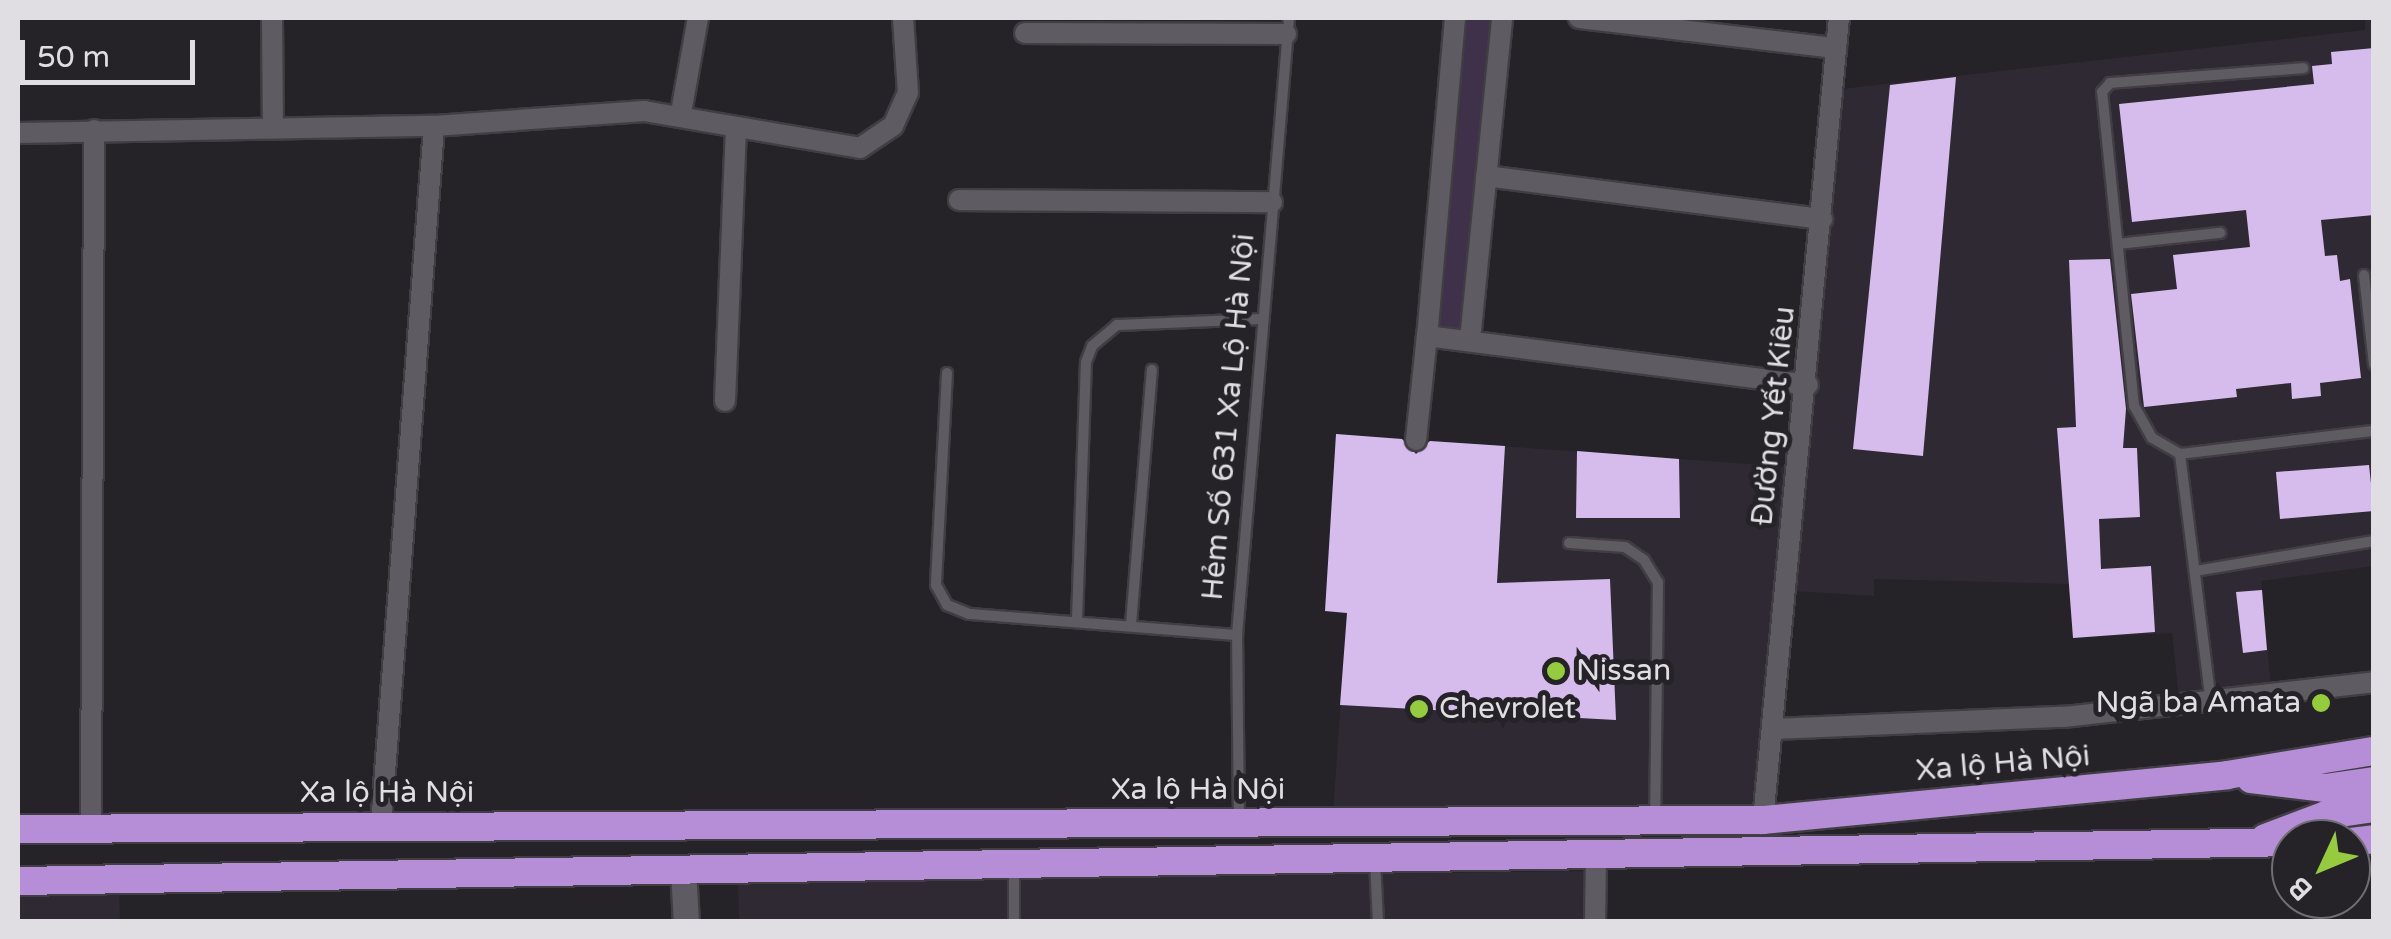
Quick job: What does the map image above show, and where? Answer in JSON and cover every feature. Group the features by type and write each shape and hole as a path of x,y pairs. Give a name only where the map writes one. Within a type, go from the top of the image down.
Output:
{"highway":[{"name":"Xa lộ Hà Nội","path":"18,828 1763,820 2227,775 2374,751"},
{"path":"2227,775 2326,802 2374,808"},
{"path":"2257,841 2326,802 2374,781"},
{"path":"18,880 1596,857 2271,841"}],"street":[{"path":"272,18 273,127"},
{"path":"682,114 698,18"},
{"path":"18,133 434,126 682,114 736,130 860,148 893,126 908,93 903,18"},
{"path":"1416,440 1455,18"},
{"path":"1470,340 1502,18"},
{"path":"1579,18 1836,48"},
{"name":"Đường Yết Kiêu","path":"1763,820 1808,385 1839,18"},
{"path":"1025,33 1288,26"},
{"path":"381,825 434,126"},
{"path":"91,828 94,130"},
{"path":"725,401 736,130"},
{"path":"1486,176 1822,219"},
{"path":"959,200 1272,202"},
{"path":"1427,336 1808,385"},
{"path":"1772,730 2211,704 2374,682"},
{"path":"1595,922 1596,857"},
{"path":"683,869 686,922"}],"lane":[{"name":"Hẻm Số 631 Xa Lộ Hà Nội","path":"1239,822 1237,635 1288,26"},
{"path":"2302,68 2110,82 2102,92 2134,406 2152,438 2180,454 2374,431"},
{"path":"2118,244 2220,234"},
{"path":"2364,275 2374,364"},
{"path":"1077,619 1086,362 1092,346 1117,325 1262,319"},
{"path":"1131,624 1152,370"},
{"path":"947,373 936,585 947,604 969,614 1077,619 1237,635"},
{"path":"2180,454 2211,704"},
{"path":"2195,570 2374,540"},
{"path":"1569,543 1625,548 1644,560 1658,582 1656,820"},
{"path":"1375,860 1378,922"},
{"path":"1014,864 1014,922"}],"shaded area":[{"path":"1463,18 1493,18 1462,331 1436,329"},
{"path":"2365,18 2373,18 2373,566 2261,581 2271,688 2179,699 2172,633 2073,638 2069,584 1874,579 1874,596 1794,591 1841,89 2365,30"},
{"path":"1336,434 1791,467 1756,806 1333,813 1347,614 1325,611"},
{"path":"1587,871 1587,921 739,922 738,882"},
{"path":"119,891 120,921 18,921 18,894"}],"building":[{"path":"2374,48 2374,215 2321,220 2325,256 2337,255 2340,281 2350,279 2361,378 2320,383 2321,396 2292,399 2291,383 2236,389 2237,397 2144,407 2131,294 2177,289 2173,255 2250,247 2246,210 2132,222 2119,104 2314,84 2312,66 2332,64 2331,52"},
{"path":"1956,77 1923,456 1853,449 1890,85"},
{"path":"2110,259 2126,409 2123,448 2137,448 2140,517 2099,519 2101,569 2151,566 2155,632 2073,638 2057,428 2076,427 2069,260"},
{"path":"1336,434 1402,439 1416,454 1430,441 1505,446 1497,583 1610,579 1616,720 1340,705 1347,613 1325,611"},
{"path":"1577,451 1679,459 1680,518 1576,518"},
{"path":"2369,465 2374,511 2280,519 2276,472"},
{"path":"2262,590 2267,650 2243,653 2236,592"}],"place":[{"name":"Nissan","path":"1556,671"},
{"name":"Ngã ba Amata","path":"2321,703"},
{"name":"Chevrolet","path":"1419,709"}]}
